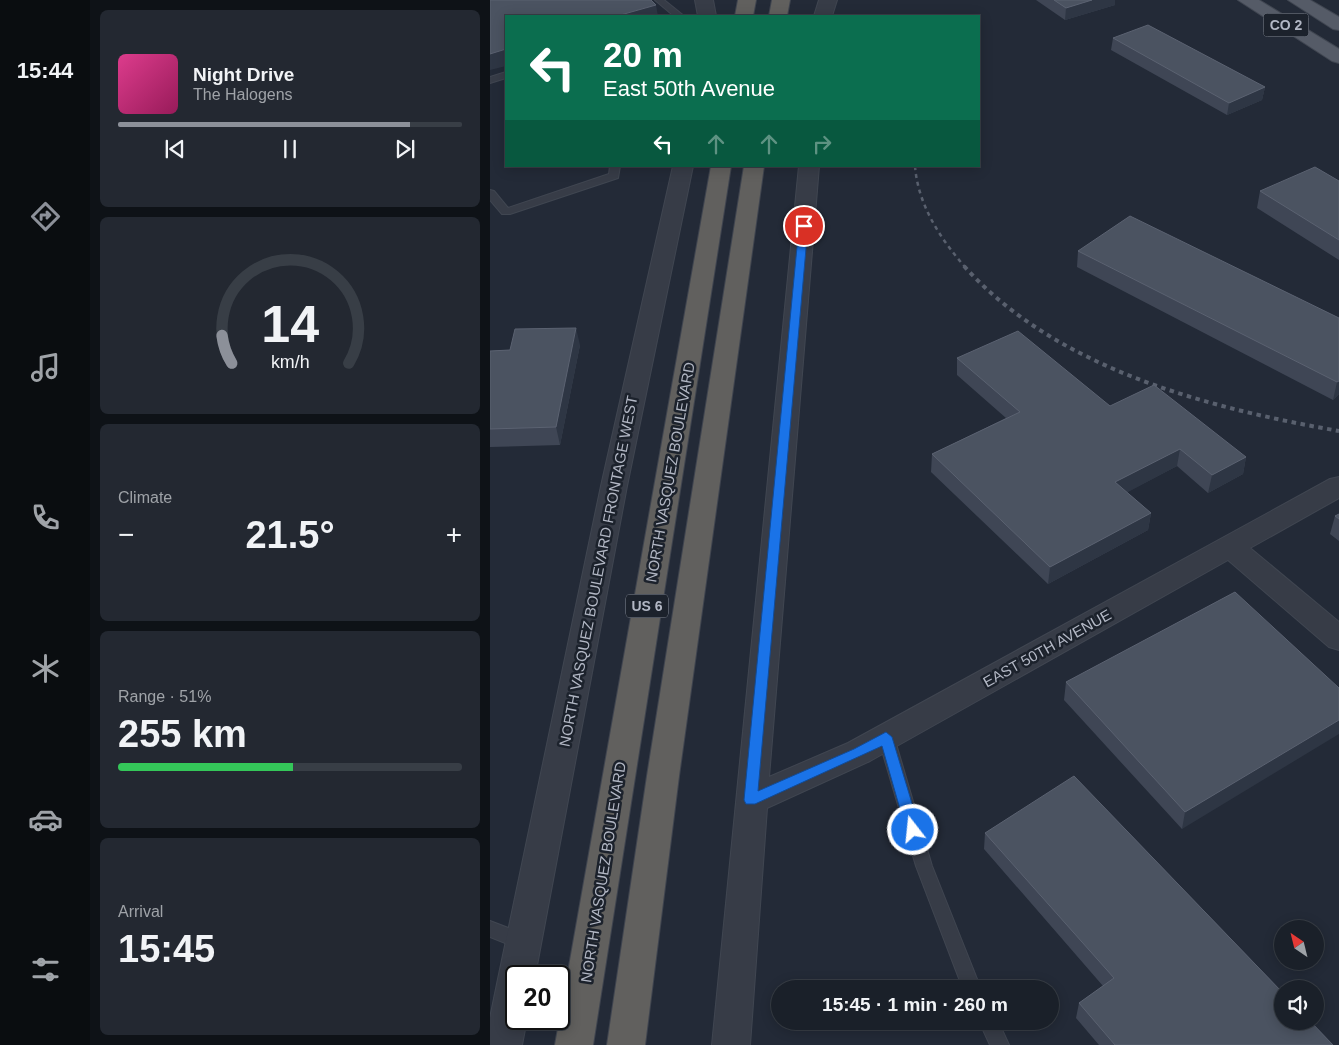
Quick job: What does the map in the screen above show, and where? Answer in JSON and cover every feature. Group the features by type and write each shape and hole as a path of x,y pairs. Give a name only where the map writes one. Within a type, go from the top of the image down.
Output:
{"highway":[{"path":"744,15 747,0"},
{"path":"778,15 781,0"},
{"name":"NORTH VASQUEZ BOULEVARD","path":"574,1045 721,167"},
{"name":"US 6","path":"626,1045 666,757 754,167"}],"main road":[{"name":"CO 2","path":"1247,0 1339,58"},
{"name":"CO 2","path":"1297,0 1339,25"}],"street":[{"path":"704,0 706,15"},
{"path":"823,15 828,0"},
{"name":"NORTH VASQUEZ BOULEVARD FRONTAGE WEST","path":"519,965 612,496 683,167"},
{"path":"731,1045 750,800 809,167"},
{"name":"EAST 50TH AVENUE","path":"750,800 859,752 1339,486"},
{"path":"1230,547 1339,639"},
{"name":"NORTH VASQUEZ BOULEVARD FRONTAGE WEST","path":"503,1045 506,1030"}],"lane":[{"path":"659,0 678,15"},
{"path":"490,80 505,75"},
{"path":"490,193 506,212 614,176 615,167"},
{"path":"886,737 924,866 968,980"},
{"path":"490,929 524,942"},
{"path":"992,1030 1000,1045"}],"building":[{"path":"490,0 651,0 656,5 621,15 505,15 505,49 490,54"},
{"path":"1054,0 1092,0 1066,8"},
{"path":"1148,25 1265,87 1229,103 1113,38"},
{"path":"1315,167 1339,181 1339,240 1260,191"},
{"path":"1130,216 1339,318 1339,381 1337,382 1078,251"},
{"path":"576,328 556,427 490,429 490,351 510,350 515,329"},
{"path":"1018,331 1110,406 1154,385 1246,457 1212,475 1180,449 1115,482 1151,513 1050,567 932,454 1020,412 957,358"},
{"path":"1235,592 1339,688 1339,720 1185,812 1066,682"},
{"path":"1074,776 1274,984 1274,1030 1319,1030 1333,1045 1115,1045 1079,1003 1114,978 985,833"}],"railway":[{"path":"915,167 921,194 932,220 939,233 965,267"},
{"path":"965,267 1001,302 1043,332 1089,357 1137,378 1187,396 1289,422 1339,431"}],"route":[{"path":"804,226 750,800 859,752 886,737 913,830"}]}
